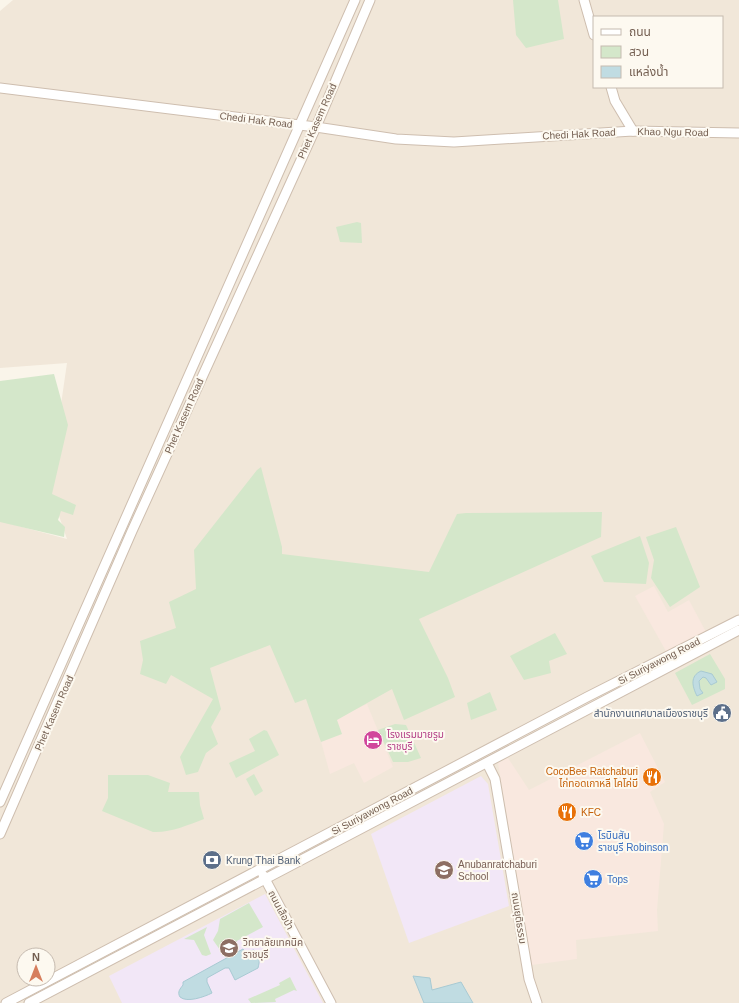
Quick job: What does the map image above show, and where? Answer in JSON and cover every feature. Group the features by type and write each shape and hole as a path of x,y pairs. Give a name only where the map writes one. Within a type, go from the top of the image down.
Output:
{"main road":[{"name":"Phet Kasem Road","path":"0,802 301,125 355,0"},
{"name":"Phet Kasem Road","path":"0,834 128,540 316,127 370,0"},
{"path":"584,0 593,32"},
{"name":"Chedi Hak Road","path":"0,88 301,125 396,139 454,142 633,131"},
{"name":"Khao Ngu Road","path":"611,88 615,101 633,131 739,133"},
{"path":"118,535 128,540"},
{"name":"Si Suriyawong Road","path":"6,1003 587,697 739,620"},
{"name":"Si Suriyawong Road","path":"29,1003 739,630"},
{"name":"ถนนยุติธรรม","path":"487,763 495,779 529,979 537,1003"},
{"path":"325,836 329,845"},
{"name":"ถนนเสือป่า","path":"260,870 330,1003"}],"shaded area":[{"path":"13,0 739,0 739,1003 0,1003 0,521 67,539 49,487 67,363 0,368 0,11"},
{"path":"654,586 668,612 689,600 706,632 667,653 635,596"},
{"name":"โรงแรมมายรูม ราชบุรี","path":"367,704 393,767 364,783 354,763 330,774 317,727"},
{"path":"640,733 665,782 650,792 664,824 657,910 658,931 576,940 577,959 532,965 498,763 508,758 529,790"},
{"name":"Anubanratchaburi School","path":"481,776 488,784 509,906 409,943 371,834"},
{"name":"วิทยาลัยเทคนิค ราชบุรี","path":"265,894 323,1003 122,1003 109,976"}],"green space":[{"path":"513,0 558,0 564,39 526,48 516,35"},
{"path":"357,222 361,223 362,243 340,242 336,227"},
{"path":"54,374 68,425 52,494 76,505 73,515 61,511 58,520 65,527 64,537 0,522 0,381"},
{"path":"261,467 282,547 282,554 429,572 457,514 466,513 602,512 601,537 419,619 448,678 455,697 404,720 392,689 337,720 342,734 321,742 306,699 295,703 270,645 210,668 221,709 211,727 218,744 206,753 198,772 186,775 180,757 213,699 171,675 166,684 140,674 143,660 140,641 176,628 169,602 196,589 194,550 257,470"},
{"path":"676,527 700,587 670,607 651,578 654,560 646,537"},
{"path":"640,536 649,563 646,584 604,582 591,556"},
{"path":"555,633 567,654 549,661 551,673 524,680 510,656"},
{"path":"710,654 725,679 725,689 692,705 675,673"},
{"path":"490,692 497,710 471,720 467,703"},
{"path":"395,724 406,725 421,758 408,762 393,762 378,730"},
{"path":"264,730 267,731 279,755 236,778 229,763 255,751 249,739"},
{"path":"254,774 263,791 255,796 246,779"},
{"path":"108,775 148,775 170,783 168,792 199,792 200,805 204,819 172,830 153,832 102,811 108,798"},
{"path":"249,903 263,927 220,950 213,940 218,931 220,919"},
{"path":"207,927 204,935 211,954 206,956 202,955 194,940 184,939"},
{"path":"290,977 297,991 294,990 275,999 276,1002 251,1003 248,999 280,985 279,983"}],"water":[{"path":"701,671 712,674 717,682 711,685 706,678 703,677 699,681 700,689 703,693 697,696 693,682 697,673"},
{"path":"243,949 245,952 254,950 256,952 259,959 258,968 235,980 229,968 225,968 207,978 207,982 212,993 200,998 183,999 180,997 179,992 183,982"},
{"path":"413,976 430,978 432,990 461,982 473,1003 424,1003"}],"place":[{"name":"สำนักงานเทศบาลเมืองราชบุรี","path":"722,713"},
{"name":"โรงแรมมายรูม ราชบุรี","path":"373,740"},
{"name":"CocoBee Ratchaburi ไก่ทอดเกาหลี โคโค่บี","path":"652,777"},
{"name":"KFC","path":"567,812"},
{"name":"โรบินสัน ราชบุรี Robinson","path":"584,841"},
{"name":"Krung Thai Bank","path":"212,860"},
{"name":"Anubanratchaburi School","path":"444,870"},
{"name":"Tops","path":"593,879"},
{"name":"วิทยาลัยเทคนิค ราชบุรี","path":"229,948"}]}
